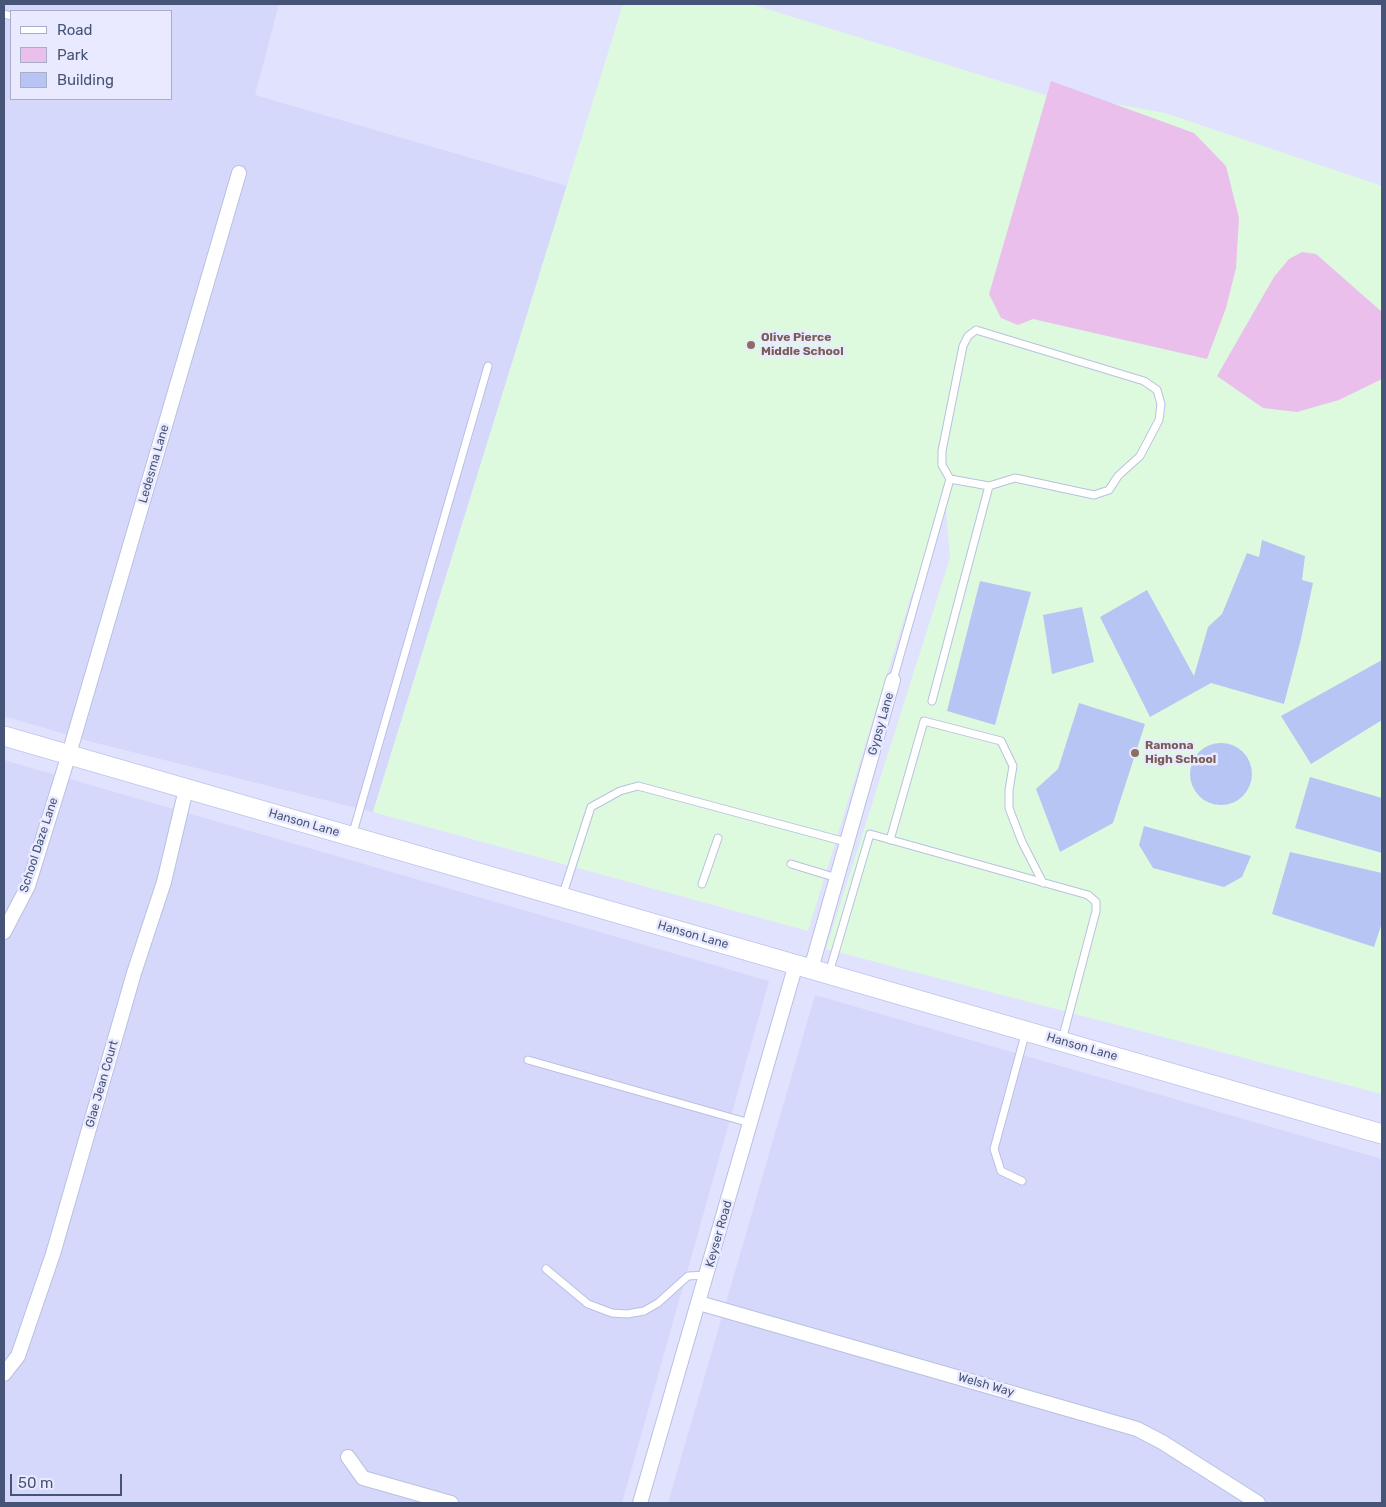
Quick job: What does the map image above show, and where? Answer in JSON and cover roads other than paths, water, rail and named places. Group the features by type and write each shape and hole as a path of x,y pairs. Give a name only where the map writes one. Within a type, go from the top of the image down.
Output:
{"main road":[{"name":"Hanson Lane","path":"4,736 1382,1134"}],"street":[{"name":"Ledesma Lane","path":"68,754 239,173"},
{"name":"Gypsy Lane","path":"812,969 846,842 893,680"},
{"name":"School Daze Lane","path":"4,932 28,886 68,754"},
{"name":"Glae Jean Court","path":"4,1374 18,1356 53,1254 134,973 164,882 186,790"},
{"name":"Keyser Road","path":"640,1503 751,1123 812,969"},
{"name":"Welsh Way","path":"699,1303 1137,1429 1162,1442 1257,1503"},
{"path":"348,1457 364,1478 450,1503"}],"lane":[{"path":"976,330 1144,381 1157,390 1161,404 1159,420 1140,456 1118,476 1109,490 1094,495 1015,478 989,486 950,479 942,465 942,451 964,346 968,336 976,330"},
{"path":"352,837 488,366"},
{"name":"Gypsy Lane","path":"893,680 950,479"},
{"path":"932,701 989,486"},
{"path":"890,840 924,721 1000,741 1013,766 1009,790 1009,808 1022,842 1043,882"},
{"path":"562,897 591,807 620,791 638,786 846,842"},
{"path":"812,969 870,834 1043,882 1088,895 1096,902 1096,911 1062,1041"},
{"path":"702,884 718,838"},
{"path":"791,864 837,878"},
{"path":"1022,1181 1001,1171 994,1149 1026,1031"},
{"path":"528,1060 751,1123"},
{"path":"546,1269 588,1304 612,1312 628,1314 644,1311 658,1303 688,1276 707,1275"}],"place":[{"name":"Olive Pierce Middle School","path":"751,345"},
{"name":"Ramona High School","path":"1135,753"}]}
